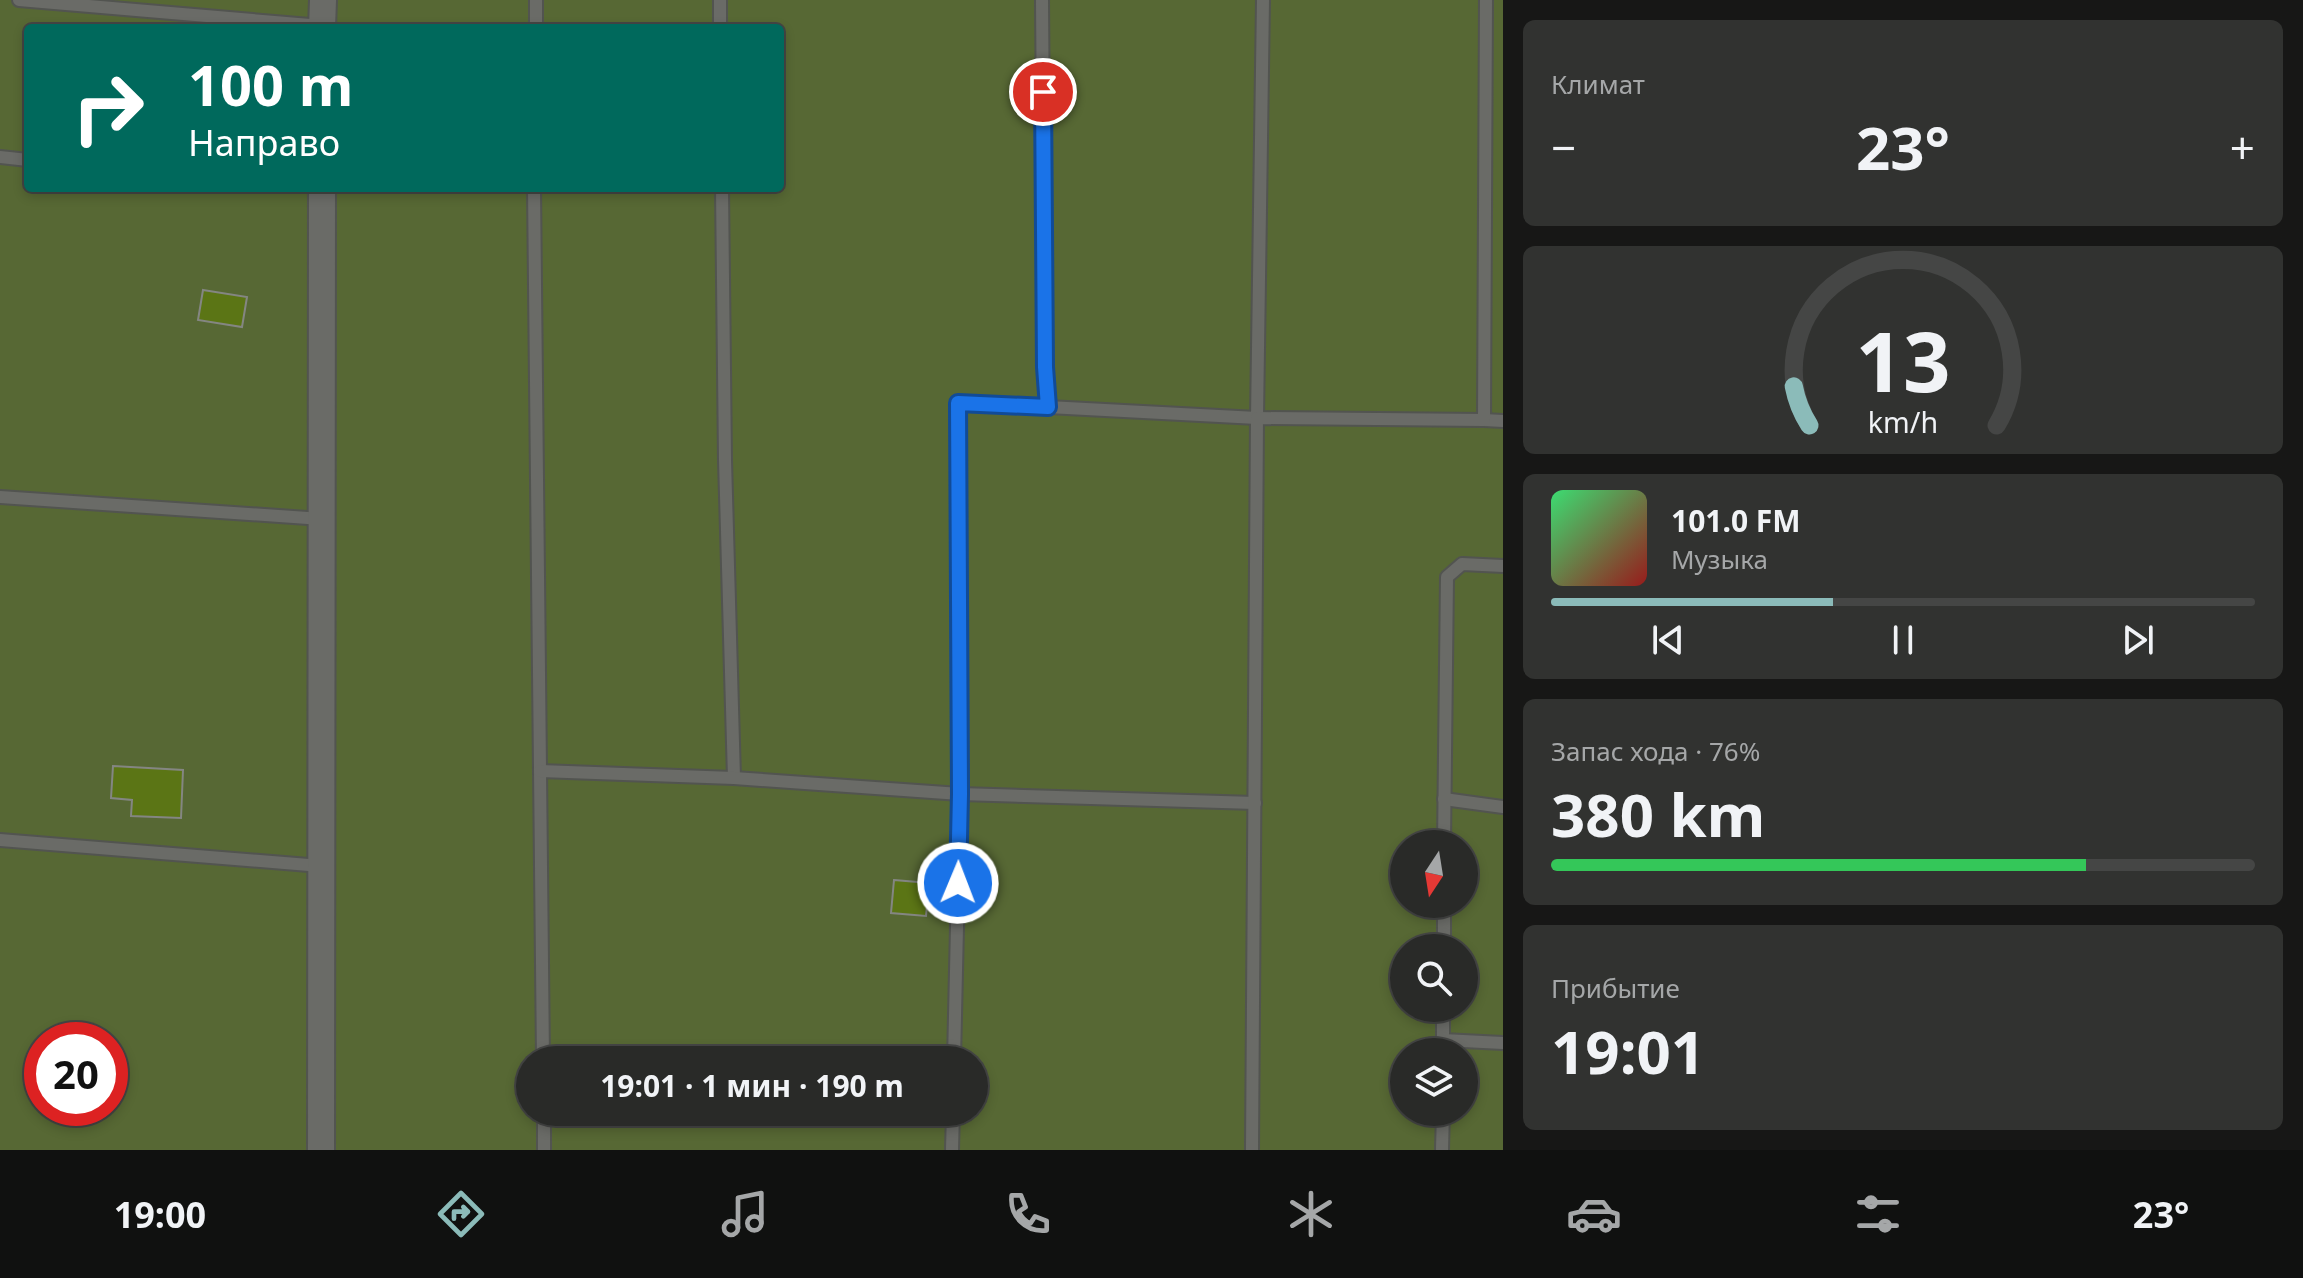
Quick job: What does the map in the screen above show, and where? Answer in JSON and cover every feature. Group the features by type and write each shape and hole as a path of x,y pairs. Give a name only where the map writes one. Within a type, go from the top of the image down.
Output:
{"street":[{"path":"321,1150 322,192"}],"lane":[{"path":"19,0 322,18"},
{"path":"536,0 536,24"},
{"path":"720,0 720,24"},
{"path":"1042,0 1045,367 1048,407"},
{"path":"1252,1150 1263,0"},
{"path":"1484,420 1486,0"},
{"path":"0,157 24,160"},
{"path":"534,192 543,1046"},
{"path":"722,192 725,460 734,778"},
{"path":"954,1046 960,794 958,403 1257,418 1503,421"},
{"path":"0,497 322,519"},
{"path":"1444,830 1447,577 1462,564 1503,566"},
{"path":"540,771 734,778 960,794 1255,803"},
{"path":"1444,799 1503,807"},
{"path":"0,840 321,866"},
{"path":"1478,1044 1503,1043"},
{"path":"544,1126 544,1150"},
{"path":"952,1150 953,1126"},
{"path":"1442,1150 1443,1126"}],"green space":[{"path":"0,0 1503,0 1503,1150 0,1150"}],"building":[{"path":"203,290 247,297 242,327 198,320"},
{"path":"113,766 183,770 181,818 131,816 132,800 111,798"},
{"path":"894,880 929,883 926,916 891,913"}],"route":[{"path":"958,883 958,403 1048,407 1043,92"}]}
